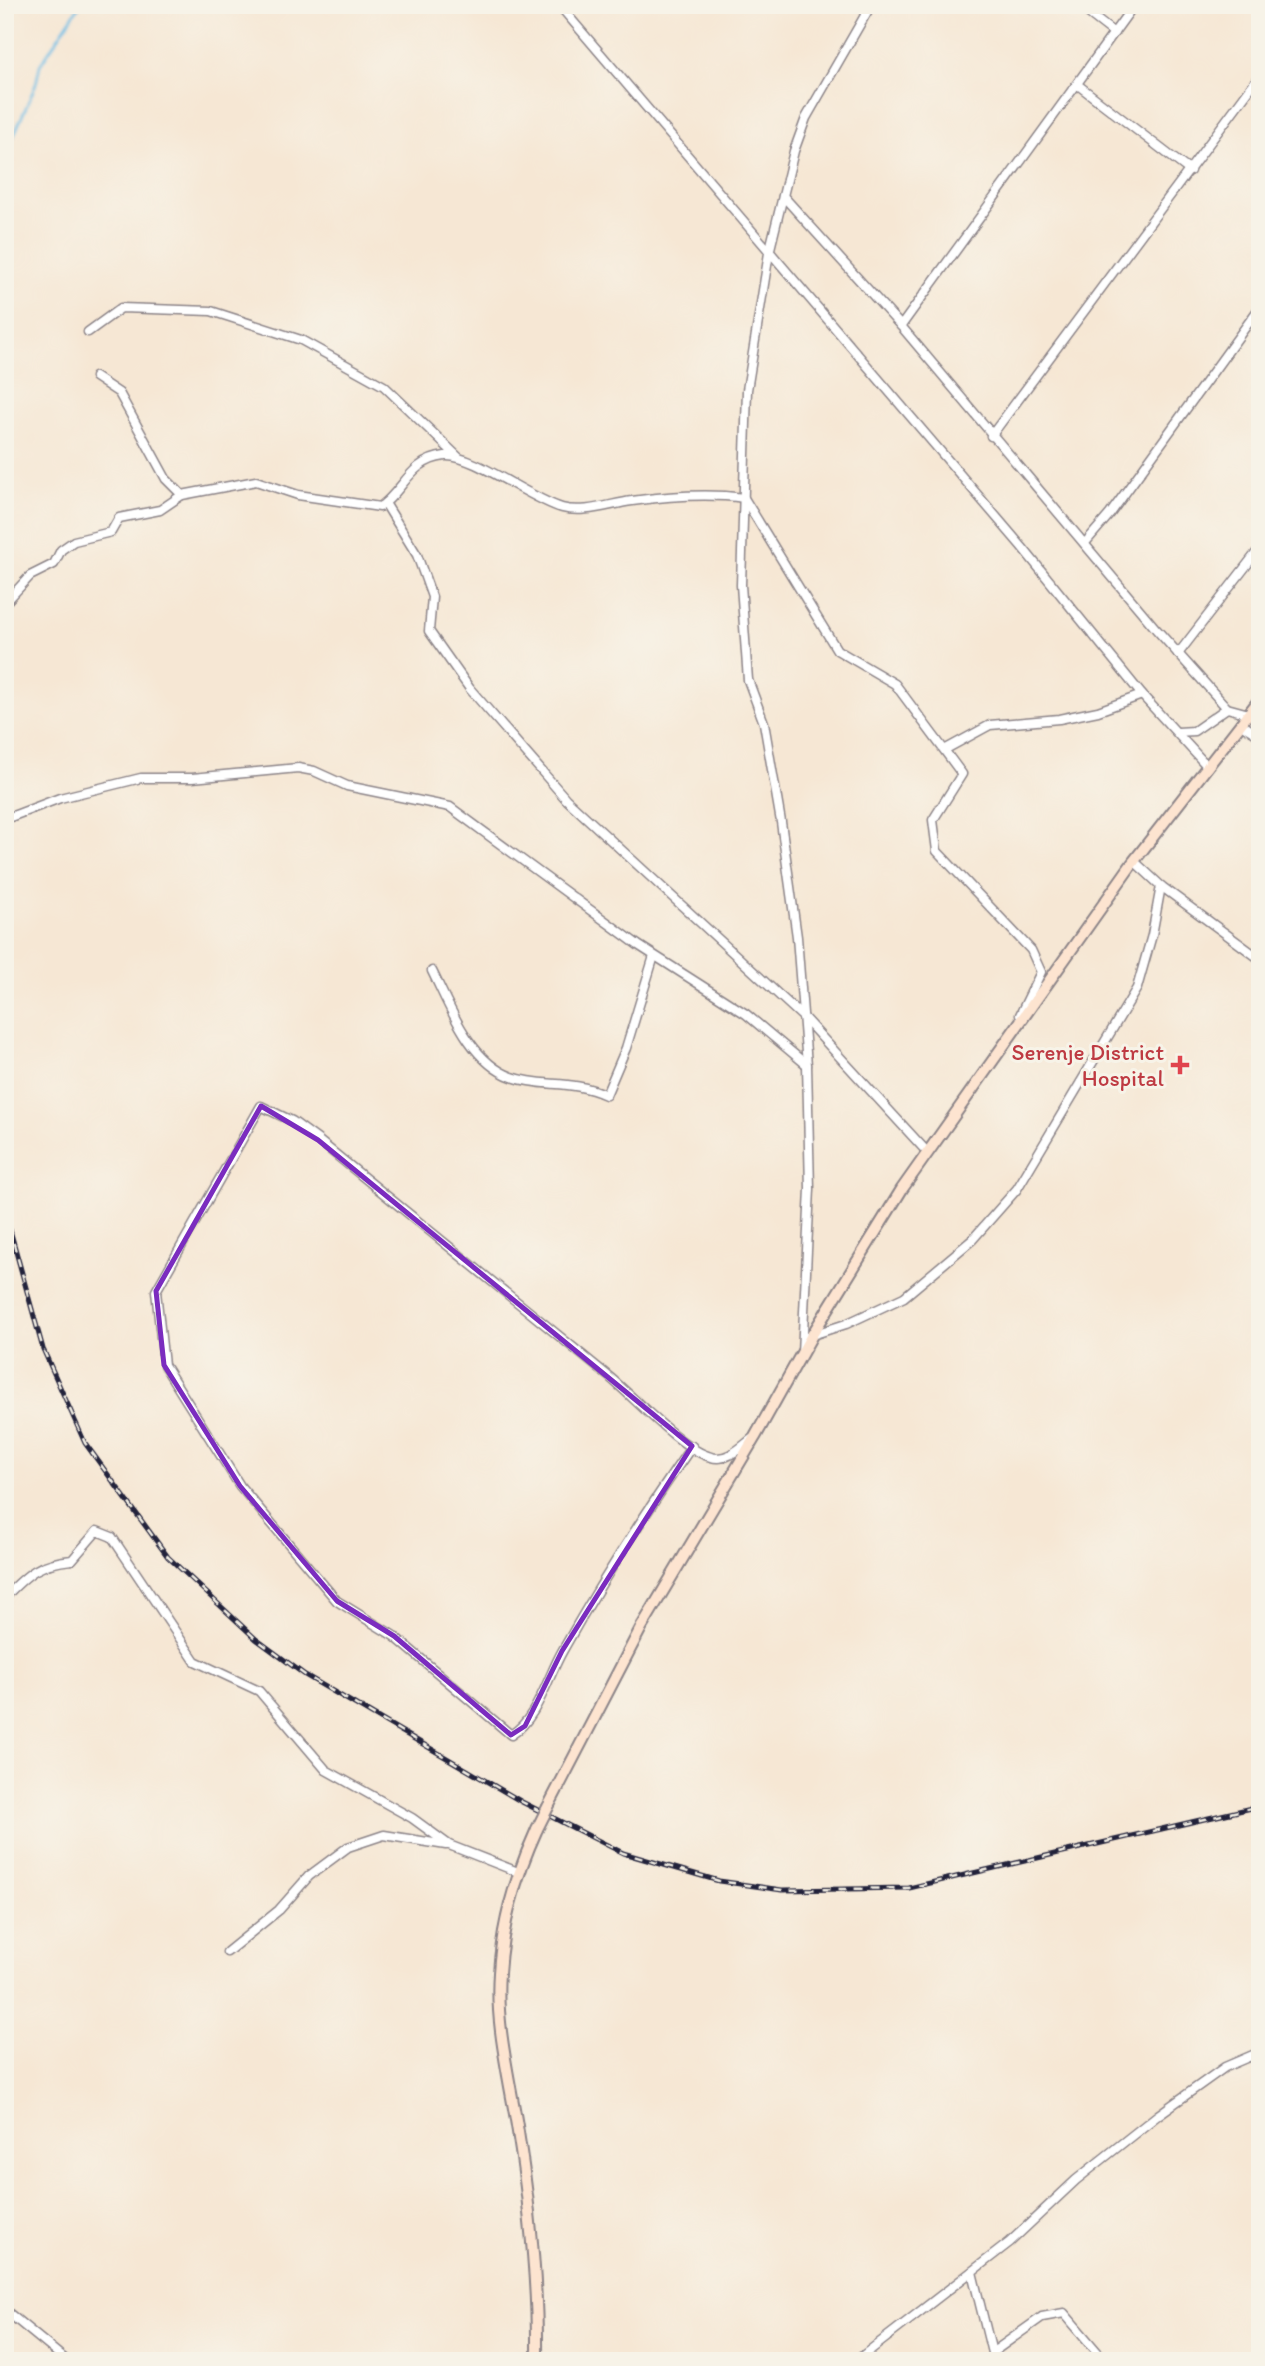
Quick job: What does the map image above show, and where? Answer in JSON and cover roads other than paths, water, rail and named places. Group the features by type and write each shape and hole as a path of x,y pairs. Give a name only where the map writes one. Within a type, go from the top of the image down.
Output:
{"main road":[{"path":"537,2361 528,2194 502,2030 498,1975 505,1922 518,1872 548,1807 641,1628 755,1437 812,1335 928,1153 1134,861 1260,699"}],"street":[{"path":"559,5 1022,547 1142,695 1208,767"},
{"path":"802,1353 810,1189 807,1065 797,937 773,775 764,723 748,680 741,585 747,390 769,253 778,225 786,176 806,118 871,5"},
{"path":"1078,5 1114,33"},
{"path":"901,326 1134,5"},
{"path":"991,436 1260,75"},
{"path":"1078,85 1190,171"},
{"path":"783,196 901,326 991,436 1178,654 1227,708 1249,714"},
{"path":"1085,543 1110,514 1260,307"},
{"path":"88,331 121,308 211,311 301,340 384,386 457,457 526,493 573,510 692,495 744,498"},
{"path":"95,377 119,393 166,479 182,495"},
{"path":"5,603 30,576 54,564 61,550 74,541 111,532 119,518 160,510 182,495 256,481 298,495 380,507 418,465 443,456 457,457"},
{"path":"744,498 837,650 895,684 962,774 933,820 937,851 1031,950 1041,972 1008,1042"},
{"path":"385,503 417,555 432,597 429,631 470,689 566,800 804,1018 928,1153"},
{"path":"1178,654 1260,548"},
{"path":"946,749 990,725 1059,719 1098,711 1142,695"},
{"path":"1178,732 1194,731 1227,708"},
{"path":"1241,724 1260,736"},
{"path":"5,819 61,798 141,778 192,778 306,770 346,786 450,807 654,956 746,1014 807,1065"},
{"path":"1134,861 1161,886 1260,959"},
{"path":"812,1335 846,1324 904,1297 972,1240 1017,1189 1137,988 1152,935 1161,886"},
{"path":"432,971 463,1031 476,1050 494,1067 512,1077 572,1083 606,1095 626,1048 654,956"},
{"path":"692,1446 645,1513 576,1628 525,1727 511,1735 394,1636 337,1601 286,1544 240,1486 164,1365 156,1291 261,1106 292,1121 318,1140 610,1377 640,1407 692,1446 711,1458 727,1457 755,1437"},
{"path":"5,1597 23,1578 46,1562 72,1560 97,1531 112,1536 195,1661 259,1690 327,1770 412,1818 449,1845"},
{"path":"227,1952 279,1910 309,1876 348,1847 384,1835 449,1845 518,1872"},
{"path":"856,2361 1010,2242 1076,2180 1178,2100 1225,2067 1260,2052"},
{"path":"972,2272 994,2356 1042,2317 1064,2313 1105,2361"},
{"path":"5,2310 67,2361"}],"waterway":[{"path":"5,156 36,84 40,65 80,5"}],"railway":[{"path":"5,1212 43,1349 85,1443 168,1557 256,1639 305,1675 522,1802 623,1853 719,1881 782,1890 909,1888 1260,1806"}],"place":[{"name":"Serenje District Hospital","path":"1180,1065"}]}
